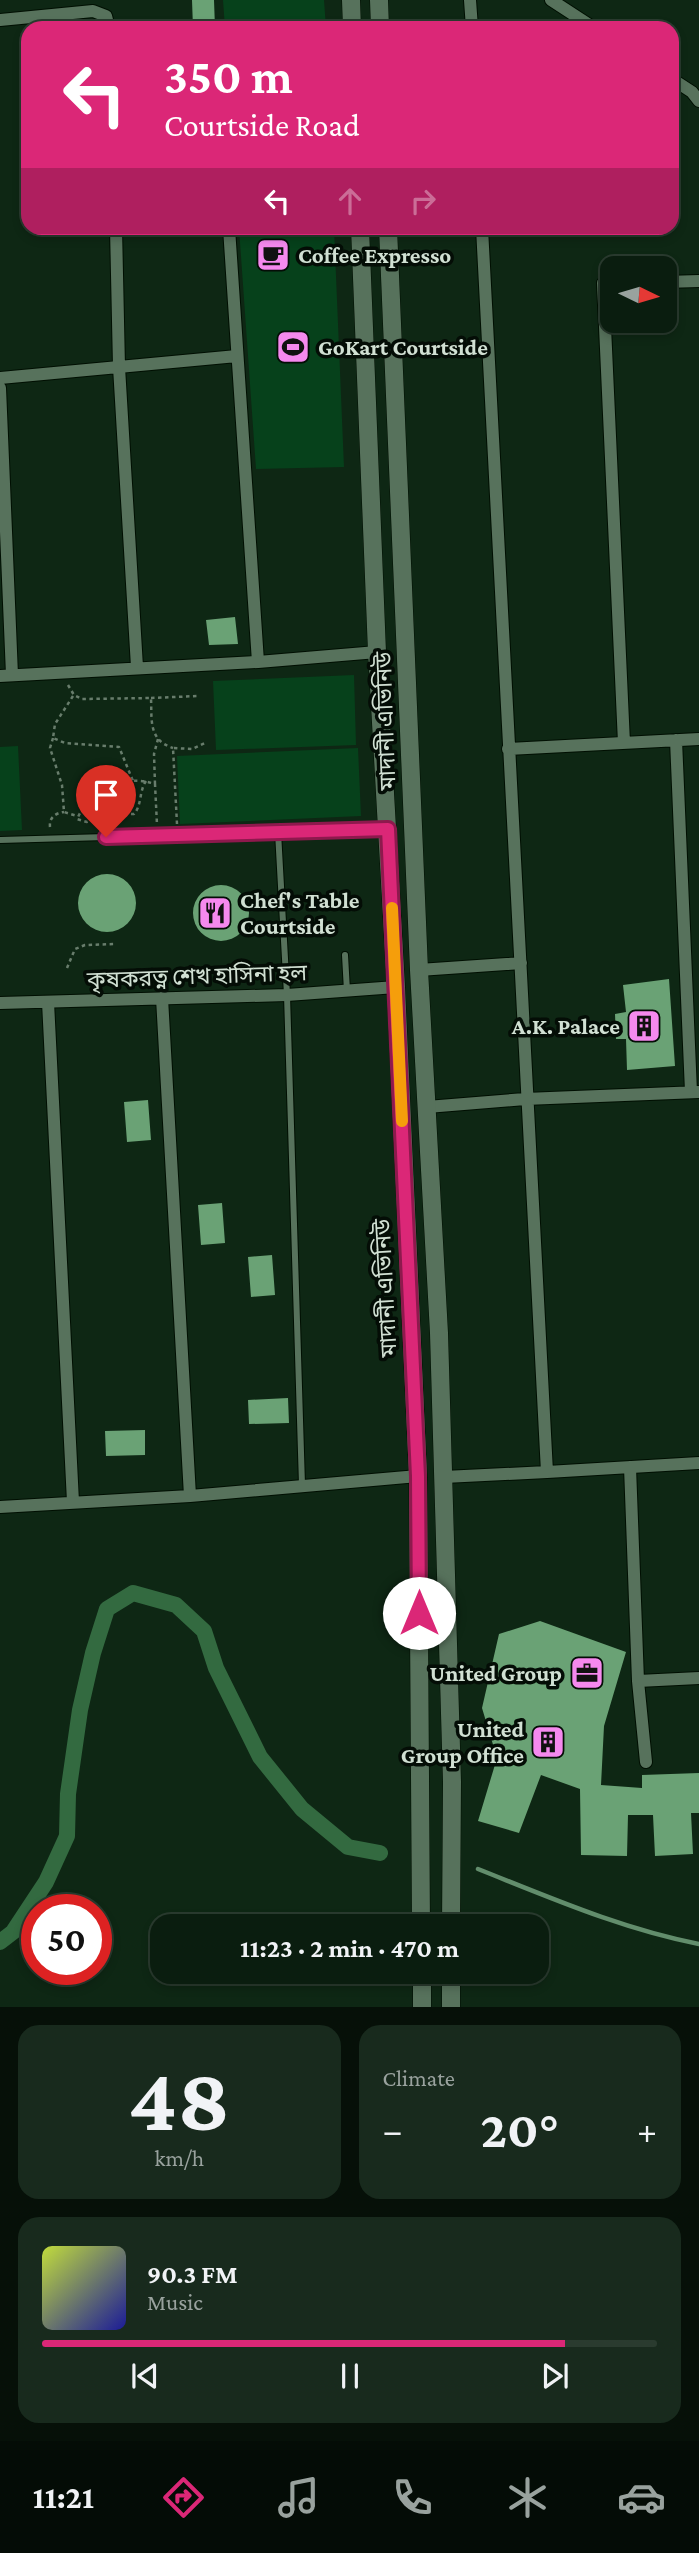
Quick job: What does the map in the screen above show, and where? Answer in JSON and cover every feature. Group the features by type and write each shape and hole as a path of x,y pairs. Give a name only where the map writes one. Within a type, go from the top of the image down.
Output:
{"main road":[{"path":"351,0 352,21"},
{"path":"379,0 380,21"},
{"name":"মাদানী এভিনিউ","path":"360,235 377,652 396,987 418,1476 421,1914"},
{"name":"মাদানী এভিনিউ","path":"388,235 419,970 444,1477 452,1768 451,1914"},
{"path":"377,652 406,647"},
{"path":"388,829 413,826"},
{"path":"422,1984 422,2007"},
{"path":"451,1984 451,2007"}],"street":[{"path":"470,0 472,21"},
{"path":"551,0 583,21"},
{"path":"0,20 93,11 106,16 107,21"},
{"path":"679,84 692,92 699,101"},
{"path":"116,235 119,368 137,667"},
{"path":"229,235 258,662"},
{"path":"482,235 521,963 525,1099 547,1472"},
{"path":"677,282 699,281"},
{"path":"605,333 624,743"},
{"path":"0,378 237,356"},
{"path":"0,388 6,676 258,662 377,652"},
{"path":"508,749 699,739"},
{"path":"427,1107 525,1099 695,1092 676,740"},
{"path":"419,970 521,963"},
{"name":"কৃষকরত্ন শেখ হাসিনা হল","path":"0,1003 287,995 396,987"},
{"path":"162,998 190,1496"},
{"path":"48,1002 73,1502"},
{"path":"444,1477 699,1464"},
{"path":"631,1467 638,1681 646,1762"},
{"path":"0,1507 190,1496 418,1476"},
{"path":"638,1681 699,1678"}],"lane":[{"path":"0,840 388,829"},
{"path":"278,832 287,995 302,1487"},
{"path":"345,955 347,991"}],"path":[{"path":"66,672 69,688 74,695 82,699 197,696"},
{"path":"64,812 62,785 50,748 58,718 74,695"},
{"path":"151,698 153,731 163,745 192,749 207,742"},
{"path":"53,738 65,743 118,747 133,781"},
{"path":"158,739 154,754 158,835"},
{"path":"173,748 177,835"},
{"path":"77,816 94,795 110,792 120,783 146,781 155,784"},
{"path":"50,838 51,819 55,814 64,812 77,816 80,821 88,822 104,813 134,814 141,787 146,781"},
{"path":"67,968 75,949 85,945 116,944"}],"green space":[{"path":"223,0 324,0 326,21 224,21"},
{"name":"GoKart Courtside","path":"239,235 334,235 344,467 256,469"},
{"path":"354,675 356,745 216,750 213,681"},
{"path":"18,746 22,830 0,831 0,747"},
{"path":"358,748 361,816 180,824 177,756"}],"building":[{"path":"192,0 214,0 215,21 193,21"},
{"path":"235,617 238,644 209,645 206,620"},
{"path":"101,874 113,874 128,882 136,897 136,909 128,924 113,932 101,932 86,924 78,909 78,897 86,882"},
{"path":"221,885 232,887 241,893 247,902 247,924 241,933 232,939 221,941 210,939 201,933 195,924 193,913 195,902 201,893 210,887"},
{"name":"A.K. Palace","path":"669,979 675,1066 627,1070 626,1039 616,1039 615,1014 626,1012 623,985"},
{"path":"148,1100 151,1140 127,1142 124,1102"},
{"path":"222,1203 225,1243 201,1245 198,1205"},
{"path":"272,1255 275,1295 251,1297 248,1257"},
{"path":"288,1398 289,1423 249,1424 248,1400"},
{"path":"145,1430 145,1455 106,1456 105,1431"},
{"name":"United Group Office","path":"540,1621 626,1652 604,1726 601,1785 642,1788 642,1775 699,1773 699,1813 691,1813 693,1854 655,1856 653,1815 628,1815 627,1856 581,1855 580,1789 541,1775 519,1833 478,1821 497,1758 482,1708 499,1634"}],"waterway":[{"path":"0,1942 13,1932 46,1882 67,1836 68,1794 80,1710 93,1653 107,1609 133,1593 176,1605 204,1631 216,1668 260,1757 302,1809 348,1847 380,1853"},
{"path":"478,1869 614,1921 699,1944"}],"slow traffic":[{"path":"392,908 402,1121"}],"place":[{"name":"Coffee Expresso","path":"273,255"},
{"name":"GoKart Courtside","path":"293,347"},
{"name":"Chef's Table Courtside","path":"215,913"},
{"name":"A.K. Palace","path":"644,1026"},
{"name":"United Group","path":"587,1673"},
{"name":"United Group Office","path":"548,1742"}],"route":[{"path":"106,837 388,829 418,1476 419,1613"}]}
